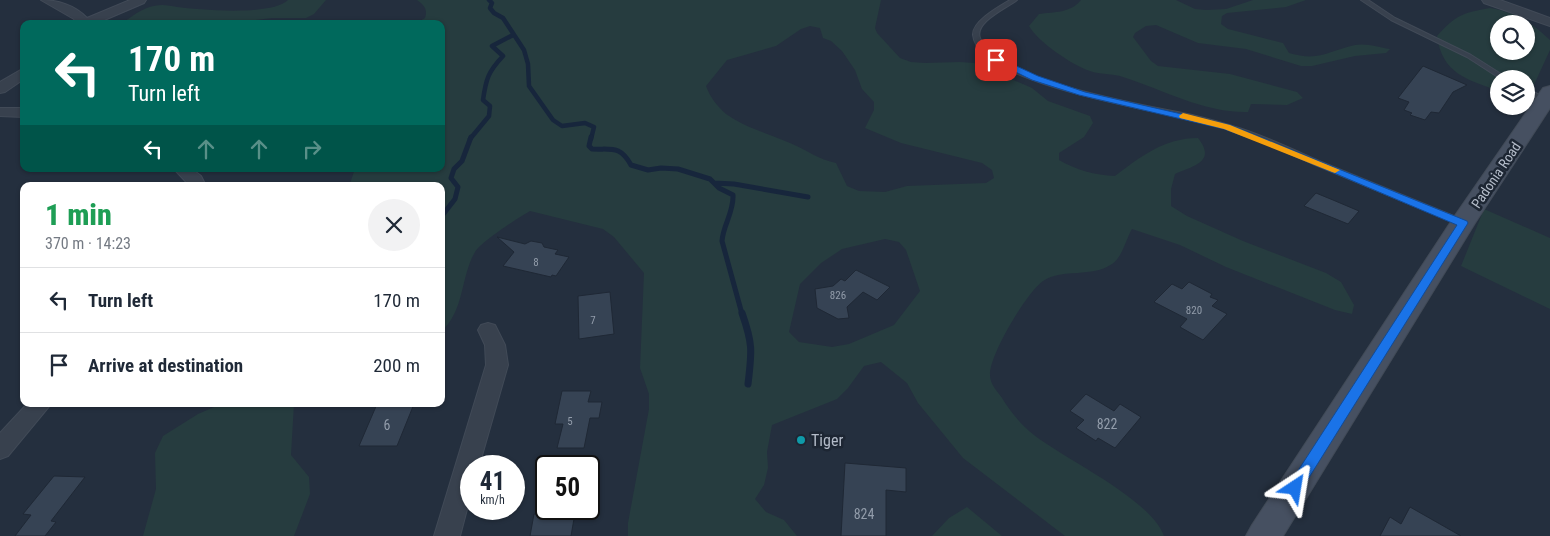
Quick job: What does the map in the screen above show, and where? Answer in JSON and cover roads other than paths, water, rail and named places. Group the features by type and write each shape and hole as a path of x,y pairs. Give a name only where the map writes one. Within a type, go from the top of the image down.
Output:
{"main road":[{"name":"Padonia Road","path":"1264,536 1463,223 1540,94"}],"street":[{"path":"46,0 78,16 82,20"},
{"path":"92,20 140,0"},
{"path":"1488,0 1550,22"},
{"path":"0,89 20,75"},
{"path":"0,112 20,113"},
{"path":"186,172 196,182"},
{"path":"446,536 497,365 495,345 488,330"},
{"path":"0,449 37,407"}],"lane":[{"path":"1014,0 984,21 976,29 975,36 978,44 985,52 1013,69 1065,89 1227,126 1463,223"},
{"path":"1364,0 1393,19 1462,52 1491,70"}],"waterway":[{"path":"489,0 492,3 490,8 494,13 503,18 524,50 528,64 529,86 553,120 562,126 585,123 594,127 591,139"},
{"path":"470,138 489,116 490,106 483,100 485,87 488,76 503,56 492,46 513,35"},
{"path":"591,137 589,146 592,149 619,151 631,165 648,170 661,168 678,169 710,179 714,183"},
{"path":"445,212 455,199 458,187 451,178 454,169 462,161 470,138"},
{"path":"714,183 734,184 808,197"},
{"path":"714,183 719,188 733,195 732,207 722,241 742,314"},
{"path":"742,313 751,348 748,384"}],"place":[{"name":"Tiger","path":"801,440"}]}
